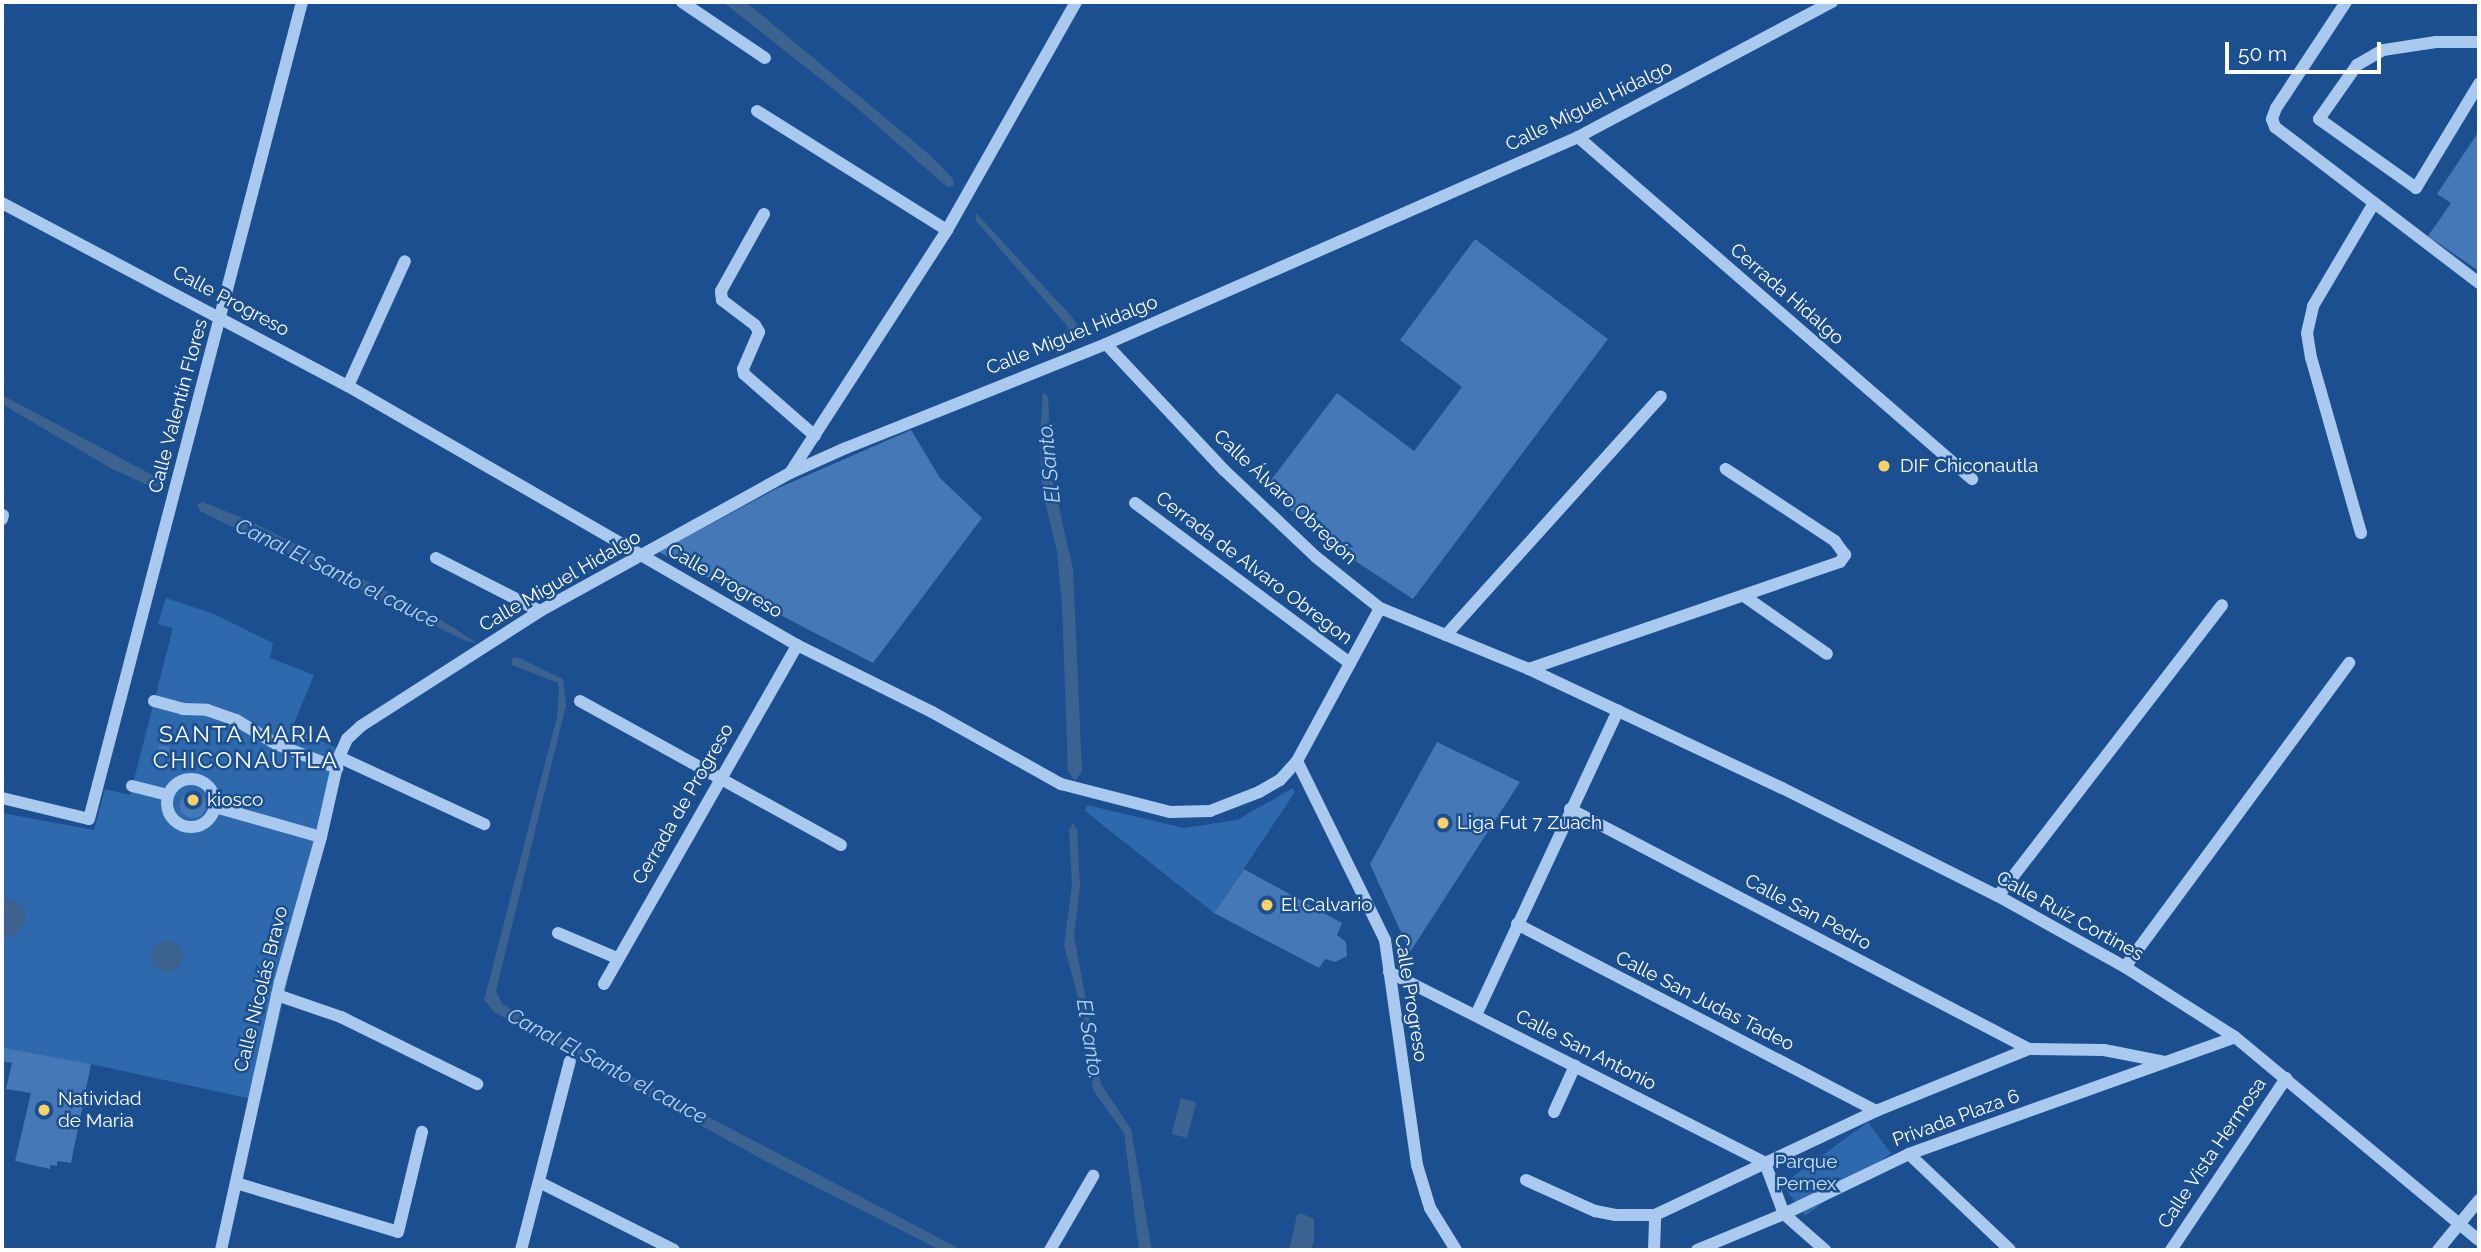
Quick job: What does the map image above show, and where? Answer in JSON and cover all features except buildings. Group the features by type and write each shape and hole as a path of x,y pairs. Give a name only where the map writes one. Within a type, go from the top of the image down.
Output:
{"street":[{"name":"Calle Valentín Flores","path":"2,798 89,819 302,2"},
{"path":"682,2 765,58"},
{"path":"790,473 947,230 1076,2"},
{"name":"Calle Miguel Hidalgo","path":"347,739 361,726 540,611 790,473 1106,344 1578,137 1832,2"},
{"path":"2346,2 2276,108 2272,119 2274,127 2479,283"},
{"path":"2479,42 2436,43 2383,50 2357,65 2319,119 2416,188 2479,84"},
{"path":"757,110 947,230"},
{"name":"Cerrada Hidalgo","path":"1578,137 1972,479"},
{"name":"Calle Progreso","path":"2,203 348,386 797,645 932,712 1061,784 1170,812 1210,811 1259,792 1280,780 1297,761 1380,608"},
{"path":"2361,533 2311,358 2307,332 2314,306 2374,203"},
{"path":"764,214 721,291 722,300 759,332 743,369 744,374 815,436"},
{"path":"348,386 405,261"},
{"name":"Calle Álvaro Obregón","path":"1106,344 1224,470 1315,557 1380,608 1529,669 1618,711"},
{"path":"1446,635 1661,396"},
{"path":"1529,669 1840,562 1845,555 1835,541 1726,469"},
{"name":"Cerrada de Alvaro Obregon","path":"1135,503 1350,663"},
{"path":"436,558 540,611"},
{"path":"1744,596 1826,654"},
{"path":"1998,896 2222,605"},
{"name":"Cerrada de Progreso","path":"604,984 797,645"},
{"path":"2125,967 2349,663"},
{"path":"154,701 183,709 206,710 236,720 276,744 337,763 484,824"},
{"path":"580,701 841,845"},
{"path":"1476,1015 1618,711"},
{"name":"Calle Ruíz Cortines","path":"1618,711 1782,788 1998,896 2125,967 2235,1037 2479,1240"},
{"name":"Calle Nicolás Bravo","path":"221,1250 277,995 321,837 337,763 347,739"},
{"name":"Calle Progreso","path":"1297,761 1385,940 1417,1165 1430,1208 1456,1250"},
{"path":"183,780 199,780 212,790 215,807 202,825 187,828 173,820 169,814 168,795 183,780"},
{"path":"132,786 168,795"},
{"path":"215,807 321,837"},
{"name":"Calle San Pedro","path":"1570,809 2029,1049"},
{"name":"Calle San Judas Tadeo","path":"1517,924 1876,1111"},
{"path":"558,933 617,958"},
{"name":"Calle San Antonio","path":"1389,972 1765,1163"},
{"path":"277,995 341,1017 477,1084"},
{"name":"Privada Plaza 6","path":"1697,1250 1784,1214 1909,1154 2235,1037"},
{"path":"1526,1180 1595,1211 1616,1215 1656,1215 1876,1111 2029,1049 2104,1050 2165,1062"},
{"path":"521,1250 570,1061"},
{"path":"1554,1112 1576,1066"},
{"name":"Calle Vista Hermosa","path":"2171,1250 2286,1078"},
{"path":"236,1183 398,1232 422,1132"},
{"path":"1909,1154 2010,1250"},
{"path":"1765,1163 1784,1214 1825,1250"},
{"path":"1050,1250 1093,1176"},
{"path":"539,1182 674,1250"},
{"path":"2438,1250 2479,1200"},
{"path":"1654,1250 1656,1215"}],"green space":[{"path":"166,598 214,614 273,643 270,658 314,675 292,728 341,750 260,1101 91,1064 2,1048 2,813 94,830 105,789 130,795 173,628 158,624"},
{"path":"1293,788 1295,792 1214,913 1085,811 1087,805 1184,828 1237,820"},
{"name":"Parque Pemex","path":"1868,1122 1891,1154 1805,1216 1782,1184"}],"water":[{"path":"723,2 746,2 931,156 953,179 954,186 947,187 856,107"},
{"path":"976,213 1072,317 1077,325 1075,336 1063,352 1055,355 1066,338 1068,327 976,221"},
{"name":"El Santo.","path":"1043,392 1048,397 1052,476 1073,569 1082,771 1075,781 1068,771 1062,604 1057,551 1042,490 1040,435"},
{"path":"2,395 158,478 162,485 152,487 112,469 2,404"},
{"name":"Canal El Santo el cauce","path":"203,502 250,521 435,616 477,643 466,641 200,511 197,504"},
{"name":"Canal El Santo el cauce","path":"517,657 563,679 566,705 496,991 502,1004 600,1060 962,1250 940,1250 769,1163 494,1012 484,1000 557,717 558,683 512,665 512,659"},
{"name":"El Santo.","path":"1073,823 1077,829 1080,887 1074,935 1101,1084 1131,1129 1152,1250 1139,1250 1124,1133 1093,1090 1084,1020 1064,945 1072,885 1069,830"},
{"path":"9,898 23,907 26,920 16,935 3,937 2,899"},
{"path":"167,940 179,944 183,956 179,968 167,972 155,968 151,956 155,944"},
{"path":"1181,1098 1196,1102 1187,1138 1171,1134"},
{"path":"1301,1213 1314,1219 1314,1242 1310,1250 1289,1250 1297,1215"}],"place":[{"name":"DIF Chiconautla","path":"1884,466"},
{"name":"kiosco","path":"193,800"},
{"name":"Liga Fut 7 Zuach","path":"1443,823"},
{"name":"El Calvario","path":"1267,905"},
{"name":"Natividad de Maria","path":"44,1110"}],"district":[{"name":"SANTA MARIA CHICONAUTLA","path":"246,747"}]}
